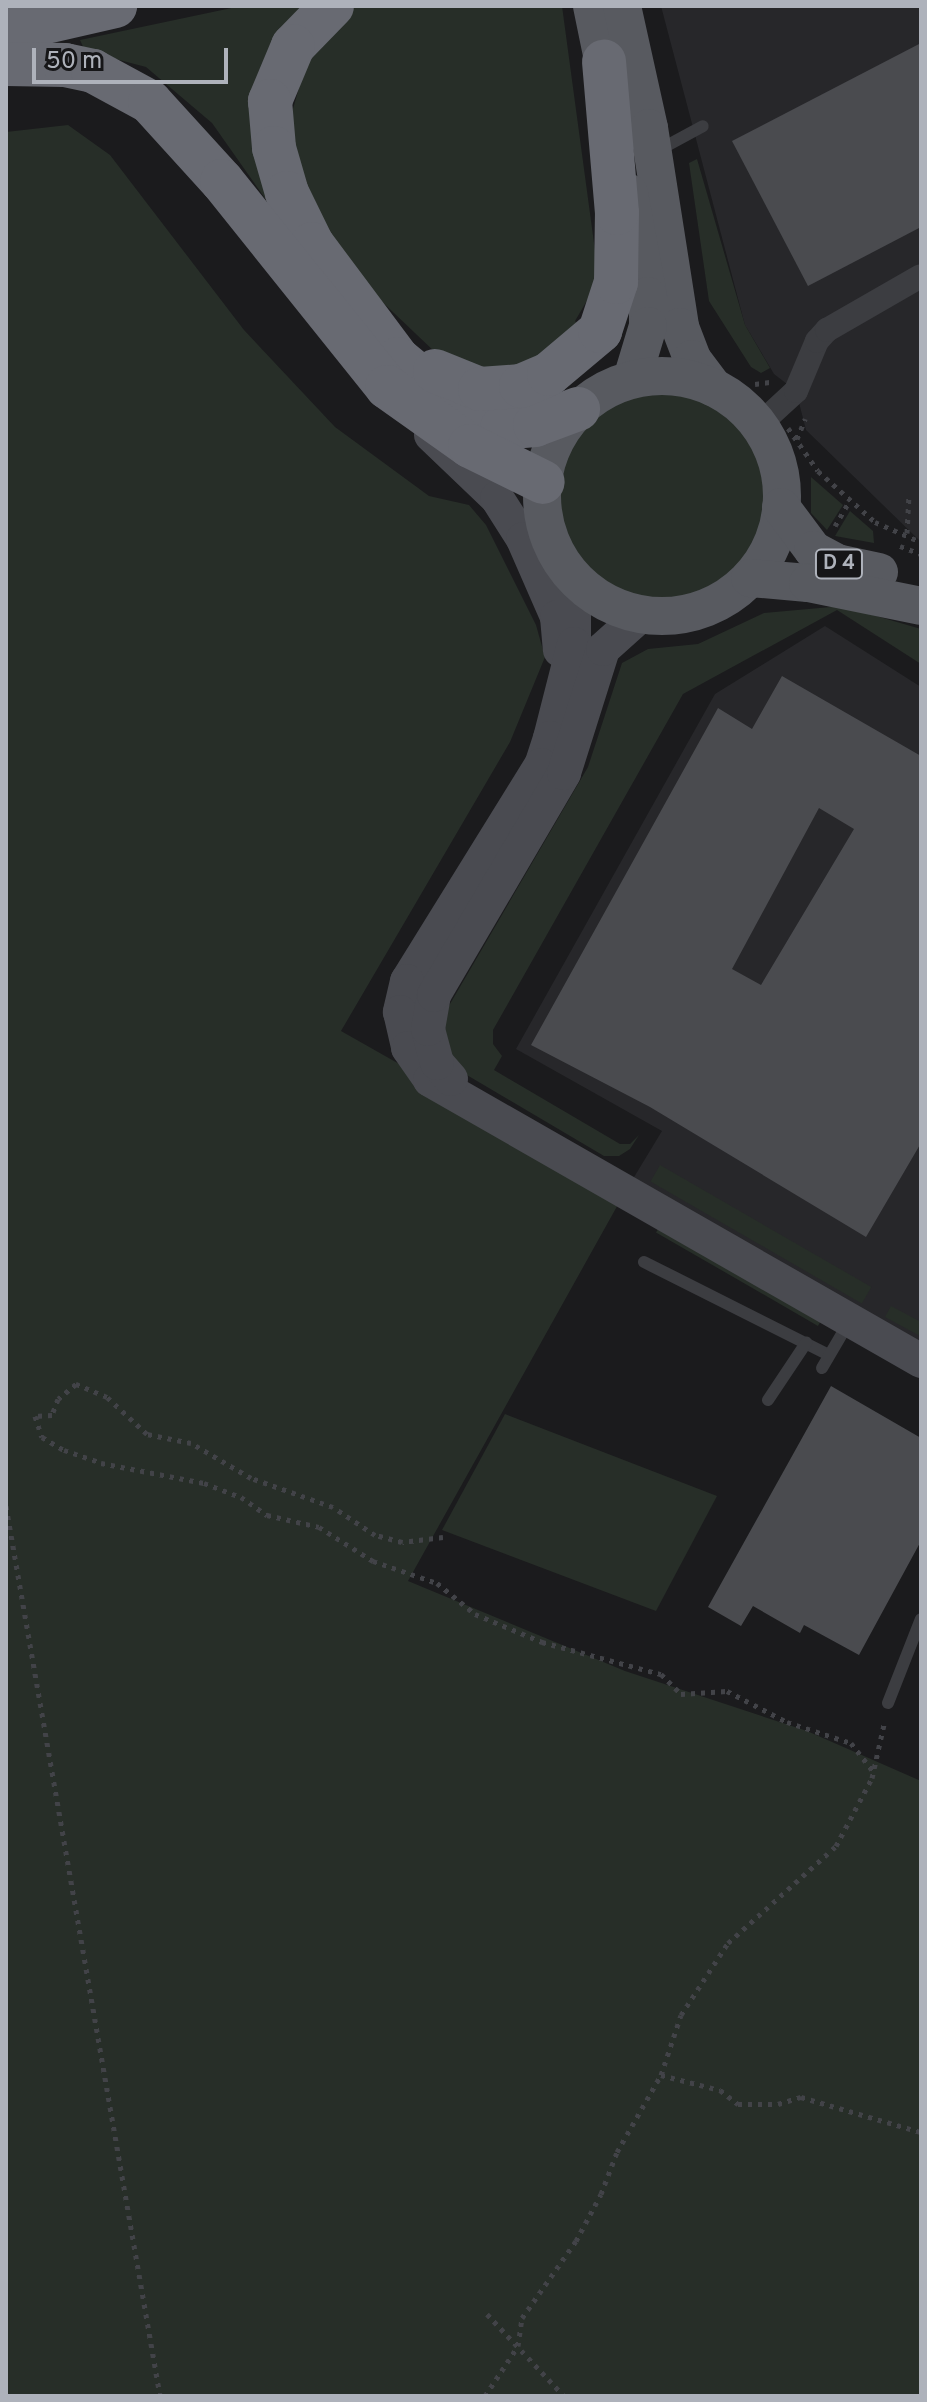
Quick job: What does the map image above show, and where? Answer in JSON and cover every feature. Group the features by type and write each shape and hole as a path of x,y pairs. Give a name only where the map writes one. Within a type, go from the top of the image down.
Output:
{"highway":[{"path":"6,31 115,6"},
{"path":"332,6 293,46 270,101 274,148 287,193 312,244 377,331 425,384 478,418 502,428 535,425 578,409"},
{"path":"377,331 444,378 480,389 521,386 549,374 600,331 616,282 617,213 604,62"},
{"path":"6,64 65,65 93,71 150,102 222,181 387,387 470,446 543,482"}],"main road":[{"path":"592,6 648,296 648,326 632,379"},
{"path":"622,6 653,154 680,327 692,359 714,388 759,425 777,464 781,507 772,545 750,578 722,599 690,613 642,614 605,601 574,577 545,523 543,482 554,442 578,409 632,379 673,376 714,388"},
{"name":"D 4","path":"781,507 797,534 837,563 921,582"},
{"name":"D 4","path":"750,578 808,583 921,606"}],"street":[{"path":"759,425 796,391 817,341 827,330 921,276"},
{"path":"387,387 497,498 523,539 557,617 562,694"},
{"path":"574,577 578,609 562,694 541,765 422,951 400,1012 408,1048 430,1080 921,1361"},
{"path":"469,1100 437,1063 428,1029 434,995 564,773 603,649 642,614"}],"lane":[{"path":"653,154 703,126"},
{"path":"644,1262 829,1355"},
{"path":"822,1368 850,1321"},
{"path":"768,1400 806,1343"},
{"path":"888,1703 921,1619"}],"path":[{"path":"797,440 818,471 875,522 907,533 921,542"},
{"path":"907,533 909,497"},
{"path":"829,537 850,500"},
{"path":"900,546 921,554"},
{"path":"443,1537 402,1542 375,1535 333,1507 251,1478 191,1443 147,1434 107,1397 76,1384 58,1399 52,1415 35,1416 42,1437 64,1450 101,1463 204,1483 241,1497 267,1515 319,1527 373,1561 437,1583 475,1614 542,1642 661,1674 681,1694 727,1691 787,1722 851,1743 874,1772"},
{"path":"6,1506 160,2396"},
{"path":"485,2396 518,2346 522,2318 576,2241 661,2075 681,2015 728,1943 823,1862 856,1814 874,1772 888,1703"},
{"path":"661,2075 720,2090 738,2104 778,2104 801,2097 921,2132"},
{"path":"487,2314 564,2396"}],"shaded area":[{"path":"241,6 316,6 289,31 283,224 212,123 146,67 85,51 80,40"},
{"path":"357,6 562,6 599,280 575,321 583,332 558,356 487,375 437,354 374,294 321,223 295,170 292,112 307,61 337,21"},
{"path":"661,6 921,6 921,542 806,430 796,391 774,374 745,325"},
{"path":"68,125 110,155 244,330 335,427 429,496 469,505 486,525 536,625 545,657 510,742 341,1031 625,1192 408,1581 625,1671 807,1731 921,1781 921,2396 6,2396 6,132"},
{"path":"697,159 745,325 770,368 761,373 751,367 709,301 689,163"},
{"path":"664,388 685,390 705,397 723,406 739,420 753,436 762,454 769,474 769,516 762,536 753,554 739,570 723,584 705,593 685,600 664,602 643,600 623,593 605,584 589,570 575,554 566,536 559,516 557,495 559,474 566,454 575,436 589,420 605,406 623,397 643,390"},
{"path":"811,477 843,505 827,530 811,513"},
{"path":"850,511 873,531 874,543 835,536"},
{"path":"842,606 921,629 921,664 837,610 683,694 493,1030 493,1044 502,1056 494,1070 620,1144 630,1144 639,1135 630,1149 619,1156 604,1156 455,1068 436,1028 588,767 622,663 648,649 698,644 764,613"},
{"path":"825,626 921,687 921,1355 625,1192 662,1131 516,1049 715,694"},
{"path":"660,1165 871,1287 862,1303 650,1181"},
{"path":"662,1222 824,1316 818,1326 656,1232"},
{"path":"891,1306 921,1322 920,1336 885,1317"},
{"path":"505,1414 717,1496 656,1611 442,1530"}],"building":[{"path":"921,43 921,227 808,286 732,141"},
{"path":"782,676 921,756 921,1143 866,1237 650,1107 531,1045 718,708 752,729","holes":["819,808 854,829 761,985 732,969"]},
{"path":"831,1386 921,1438 921,1541 859,1655 804,1625 800,1633 753,1606 741,1626 708,1607"}]}
